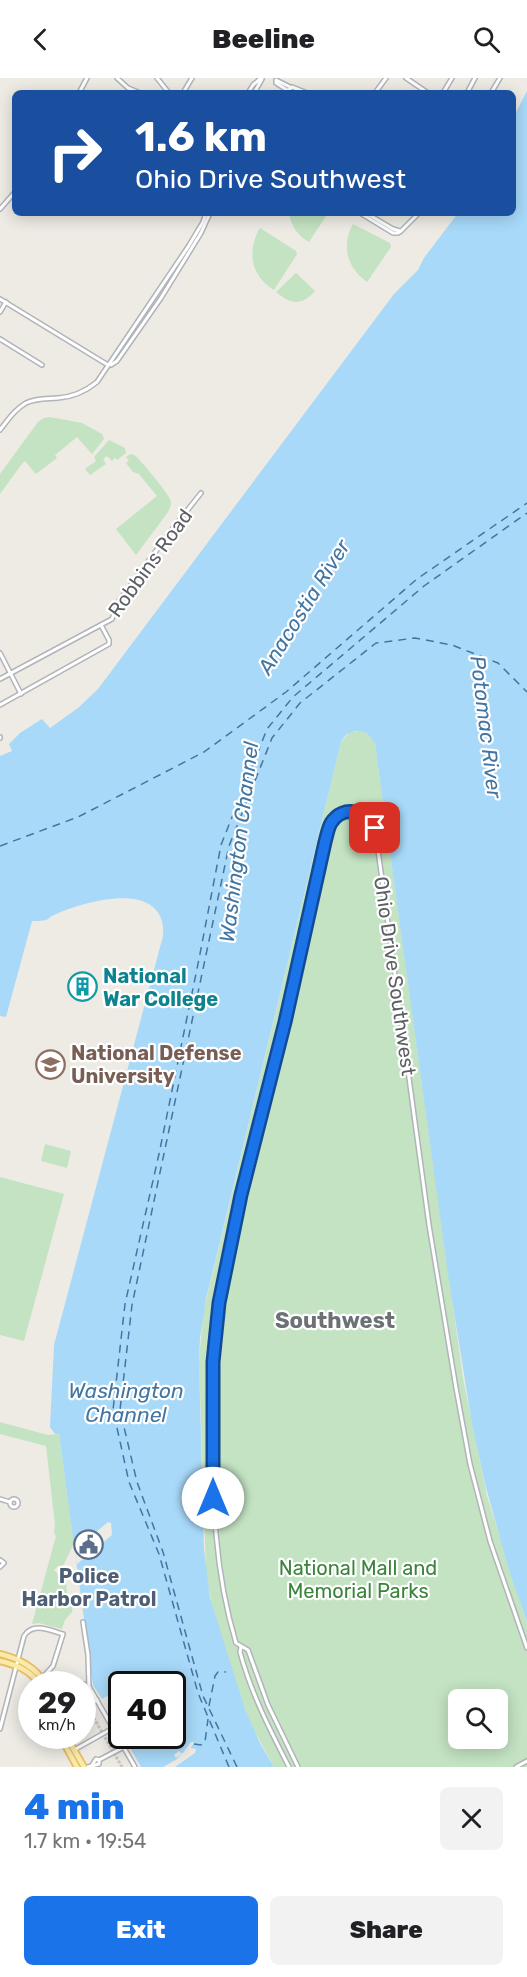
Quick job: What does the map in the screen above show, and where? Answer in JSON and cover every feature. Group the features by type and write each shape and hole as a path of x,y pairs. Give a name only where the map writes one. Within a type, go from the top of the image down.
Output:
{"main road":[{"path":"0,1654 18,1660 35,1671"},
{"path":"0,1661 25,1671"},
{"path":"67,1749 77,1767"},
{"path":"74,1750 84,1767"}],"street":[{"path":"117,78 133,90"},
{"path":"157,78 167,90"},
{"path":"251,90 262,78"},
{"path":"406,78 424,90"},
{"path":"0,209 12,195"},
{"path":"0,430 14,412 26,403 81,393 97,382 206,216"},
{"path":"365,216 398,233 416,216"},
{"path":"371,216 401,231"},
{"path":"0,299 109,366"},
{"path":"0,312 6,302"},
{"path":"0,339 42,364"},
{"name":"Robbins Road","path":"0,679 114,616 119,601 201,493"},
{"path":"0,705 110,643 101,624"},
{"path":"0,653 21,694"},
{"name":"Ohio Drive Southwest","path":"298,1767 268,1706 248,1650 235,1641 225,1602 214,1526 213,1362 216,1323 225,1269 241,1195 285,1022 329,828 337,816 350,811 364,814 375,828 428,1215 470,1464 490,1541 527,1648"},
{"path":"0,1499 10,1502"},
{"path":"0,1560 4,1563 0,1567"},
{"path":"83,1622 89,1671"},
{"path":"0,1730 23,1640 27,1631 34,1628 63,1634 54,1664 48,1671"},
{"name":"Ohio Drive Southwest","path":"241,1647 240,1653 250,1684 289,1767"},
{"path":"97,1700 108,1719"},
{"path":"74,1750 108,1730"},
{"path":"90,1766 99,1764 99,1761 120,1749"},
{"path":"125,1749 135,1767"},
{"path":"516,1767 527,1761"}],"green space":[{"path":"290,216 326,216 309,242 302,237 291,222"},
{"path":"353,224 390,243 391,247 367,282 355,270 348,256 347,240"},
{"path":"260,228 296,251 297,254 274,290 260,278 253,262 253,245"},
{"path":"296,273 315,291 305,299 296,302 276,292"},
{"path":"50,417 82,423 102,434 104,439 92,454 77,437 55,455 57,458 36,474 25,461 0,494 0,474 38,422"},
{"path":"109,440 125,448 126,453 112,461 107,456 103,459 106,464 90,475 85,469 96,461 94,457"},
{"path":"131,454 136,456 150,472 171,502 168,512 136,555 116,529 157,496 139,474 133,472 126,463 129,461 126,457"},
{"name":"National Mall and Memorial Parks","path":"361,731 372,737 375,744 463,1378 487,1496 527,1623 527,1767 274,1767 253,1728 239,1694 213,1611 206,1573 199,1361 203,1313 341,742 350,732"},
{"path":"45,1144 71,1151 67,1168 41,1161"},
{"path":"0,1177 64,1194 24,1341 0,1335"},
{"path":"0,1422 48,1435 59,1434 74,1543 63,1566 58,1566 54,1570 66,1582 67,1592 73,1602 72,1612 65,1620 62,1629 39,1623 32,1624 56,1536 46,1446 0,1434"}],"water":[{"path":"527,91 527,1622 509,1570 485,1484 472,1424 449,1281 375,744 363,732 353,731 341,742 206,1299 200,1338 204,1549 210,1598 245,1709 274,1767 141,1767 131,1749 186,1749 186,1671 108,1671 108,1696 102,1699 96,1690 96,1671 91,1671 59,1434 55,1434 50,1427 54,1345 163,936 163,924 153,907 143,901 118,898 90,903 53,915 46,920 32,921 6,1017 0,1016 0,756 12,751 9,744 20,733 42,719 50,728 78,708 98,689 394,294 418,270 424,258 456,216 516,216 516,112"}],"pier":[{"path":"108,1522 111,1523 112,1535 77,1564 74,1548"},
{"path":"191,1742 194,1742 191,1748 196,1749 195,1753 175,1767 163,1767 177,1759 181,1754 176,1758 174,1755 179,1751 182,1754"}],"ferry route":[{"path":"0,846 78,817 204,752 286,692 417,579 527,503"},
{"path":"229,1767 198,1693 159,1554 129,1482 113,1410 125,1304 159,1154 221,845 267,729 293,697 424,586 527,513"},
{"path":"237,1767 203,1696 163,1552 137,1482 120,1410 132,1305 229,846 272,738 300,703 376,643 415,638 452,645 498,663 527,692"},
{"path":"209,1706 215,1676 218,1672 226,1672"},
{"path":"194,1744 201,1745 205,1742 208,1719"}],"tunnel":[{"path":"96,1722 122,1767"}],"place":[{"name":"National War College","path":"82,987"},
{"name":"National Defense University","path":"50,1064"},
{"name":"Police Harbor Patrol","path":"89,1545"}],"district":[{"name":"Southwest","path":"335,1320"}],"route":[{"path":"213,1498 213,1362 219,1303 241,1195 292,995 325,842 330,824 337,816 345,812 354,811 364,814 375,828"}],"water label":[{"name":"Anacostia River","path":"304,607"},
{"name":"Potomac River","path":"486,727"},
{"name":"Washington Channel","path":"239,842"},
{"name":"Washington Channel","path":"126,1403"}]}
